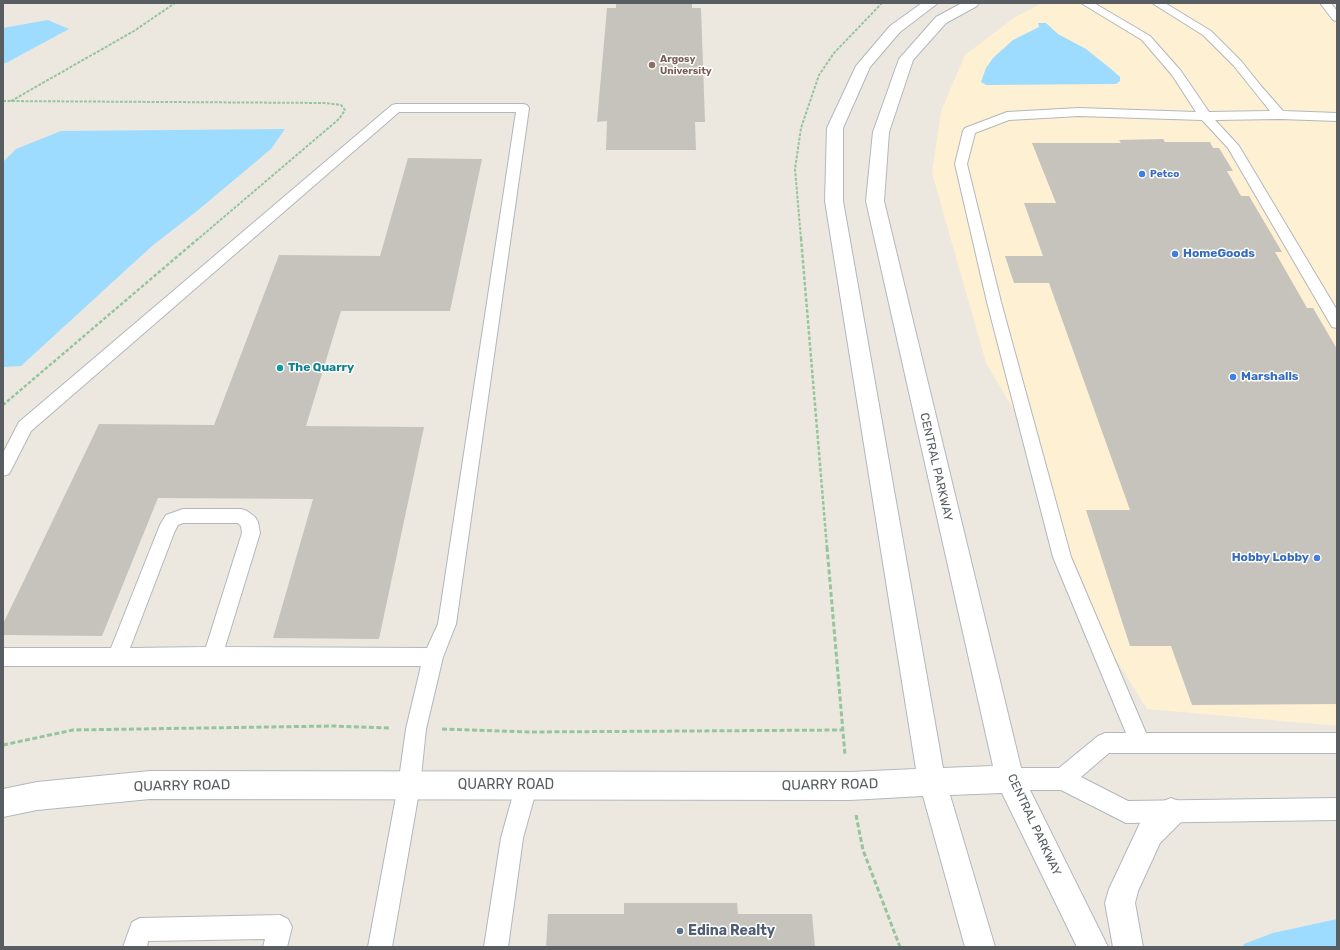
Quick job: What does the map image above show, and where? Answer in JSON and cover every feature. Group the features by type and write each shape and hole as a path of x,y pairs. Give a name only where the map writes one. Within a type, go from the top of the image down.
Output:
{"street":[{"path":"931,3 895,29 863,66 835,128 834,201 932,781 980,947"},
{"name":"CENTRAL PARKWAY","path":"972,3 941,20 906,59 880,132 875,201 1010,779 1093,947"},
{"name":"QUARRY ROAD","path":"3,803 37,796 150,785 409,786 527,784 850,786 932,781 1010,779"},
{"path":"1128,947 1120,903 1124,889 1150,833 1171,812"}],"lane":[{"path":"1086,3 1146,38 1177,73 1205,116 1233,146 1337,323"},
{"path":"1157,3 1207,33 1238,64 1257,89 1280,115"},
{"path":"1325,3 1337,18"},
{"path":"3,469 25,427 396,108 523,108 447,624 433,658 416,728 409,786 380,947"},
{"path":"1140,743 1062,557 994,302 961,164 969,131 1007,116 1079,112 1205,116 1280,115 1337,117"},
{"path":"117,656 166,530 172,520 183,516 241,516 249,522 251,533 213,656"},
{"path":"3,657 350,656 433,658"},
{"path":"1063,779 1105,743 1337,743"},
{"path":"1010,779 1063,779 1126,812 1337,809"},
{"path":"496,947 512,838 527,784"},
{"path":"135,947 140,930 280,927 275,947"}],"path":[{"path":"11,101 134,31 175,3"},
{"path":"882,3 834,53 819,75 801,128 795,169 842,730 850,786 863,850 900,947"},
{"path":"3,101 325,103 341,105 345,110 339,120 264,181 3,405"}],"shaded area":[{"path":"1042,3 1337,3 1337,726 1147,709 1083,606 1046,464 986,363 932,173 941,111 965,55 1015,17"}],"water":[{"path":"48,20 69,29 6,63 3,63 3,28"},
{"path":"1038,23 1046,23 1058,34 1086,49 1120,77 1120,81 1116,84 986,85 981,82 986,68 993,58 1013,40 1039,27"},
{"path":"285,129 271,149 197,211 152,246 21,366 3,367 3,162 16,149 61,131"},
{"path":"1337,919 1337,947 1243,947 1244,944 1273,933"}],"building":[{"name":"Argosy University","path":"616,3 692,3 692,8 701,8 705,122 695,122 696,150 606,150 607,121 597,122 607,8 616,8"},
{"path":"1163,139 1165,142 1210,142 1213,148 1219,148 1233,171 1227,171 1241,196 1249,196 1282,252 1275,252 1307,308 1313,308 1337,349 1337,704 1192,705 1171,646 1130,646 1086,510 1130,510 1049,283 1014,283 1005,256 1043,256 1024,203 1056,203 1032,143 1121,143 1119,140"},
{"name":"The Quarry","path":"408,158 482,159 450,311 341,311 306,426 424,427 379,639 273,638 313,499 158,498 102,636 3,635 3,624 99,424 214,425 279,255 380,256"},
{"name":"Edina Realty","path":"624,903 737,903 738,914 812,914 815,947 546,947 548,914 624,914"}],"place":[{"name":"Argosy University","path":"652,65"},
{"name":"Petco","path":"1142,174"},
{"name":"HomeGoods","path":"1175,254"},
{"name":"The Quarry","path":"280,368"},
{"name":"Marshalls","path":"1233,377"},
{"name":"Hobby Lobby","path":"1317,558"},
{"name":"Edina Realty","path":"680,931"}]}
